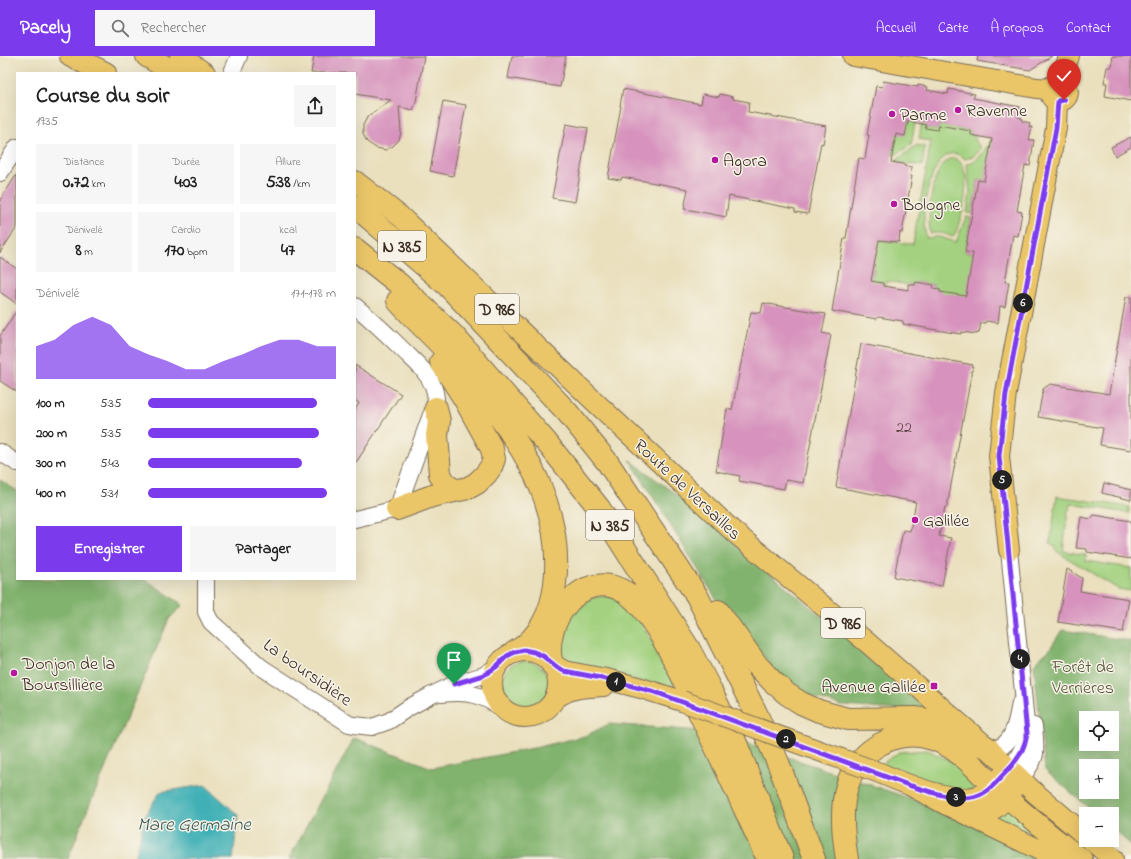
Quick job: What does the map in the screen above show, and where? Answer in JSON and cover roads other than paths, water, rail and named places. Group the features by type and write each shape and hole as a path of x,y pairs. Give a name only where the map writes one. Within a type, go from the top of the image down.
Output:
{"highway":[{"path":"71,56 103,72"},
{"path":"147,56 173,72"},
{"name":"N 385","path":"356,207 448,286 568,413 608,463 698,596 749,700 779,766 814,859"},
{"name":"N 385","path":"356,250 399,284 453,335 547,443 599,508 689,649 708,685 733,736 782,859"},
{"path":"356,262 389,292 456,362 512,433 535,473 544,493 550,512 553,529 556,564 554,591 551,603 541,626 529,643 515,652"},
{"path":"397,509 432,496 468,488 477,484 491,467 494,459 492,449 464,398 431,346 422,328"},
{"path":"436,408 439,421 437,435 440,474 445,483 454,491"},
{"path":"552,664 549,650 551,636 563,608 578,592 586,588 607,586 617,588 632,597 645,612 658,631 678,669 738,792 768,859"},
{"path":"698,596 710,600 740,644 772,682 801,703 819,711 848,719 916,718 935,721 988,748"},
{"path":"847,859 843,828 844,799 847,786 856,767 865,755 882,742 892,738 911,736 934,740 955,752 1000,791"}],"main road":[{"path":"180,56 204,72"},
{"path":"853,56 1056,91"},
{"path":"1009,550 1000,453 1006,394 1056,128 1056,91 1069,56"},
{"name":"Route de Versailles","path":"356,182 401,217 734,532 869,644 988,748"},
{"path":"552,664 556,672 558,690 555,699 545,712 538,716 520,717 512,715 504,710 497,702 491,687 493,674 496,667 507,656 524,650 543,656 552,664 564,671 606,679 655,692 911,786 953,797 963,798 1000,791"},
{"path":"555,699 569,690 625,685"},
{"name":"D 986","path":"988,748 1034,792 1079,830"},
{"path":"943,803 976,812 990,812 995,809 1000,791 1015,773"},
{"path":"911,786 1058,859"},
{"path":"1000,791 1052,836 1082,859"},
{"path":"1098,847 1113,859"}],"street":[{"path":"232,72 238,56"},
{"path":"0,173 16,149"},
{"path":"356,307 383,330 422,368 433,384 436,408 431,415 397,509 356,519"},
{"path":"0,452 16,462"},
{"path":"1009,550 1027,733 1024,747 1016,760 1015,773"},
{"name":"La boursidière","path":"206,580 206,612 212,622 261,667 348,724 372,727 380,725 430,696 454,684 484,675 496,667"},
{"path":"1015,773 1033,762 1036,749 1030,695 1019,654"},
{"path":"988,748 993,749 1002,747 1010,739 1017,719 1020,704 1022,675"},
{"name":"La boursidière","path":"430,696 468,693 491,700 504,710"}],"water":[{"name":"Mare Germaine","path":"205,785 238,815 233,859 135,859 145,816 160,792"}],"place":[{"name":"Ravenne","path":"958,110"},
{"name":"Parme","path":"892,114"},
{"name":"Agora","path":"715,160"},
{"name":"Bologne","path":"894,204"},
{"name":"Galilée","path":"915,520"},
{"name":"Donjon de la Boursillière","path":"14,673"},
{"name":"Avenue Galilée","path":"934,686"}],"park label":[{"name":"Forêt de Verrières","path":"1083,676"}]}
